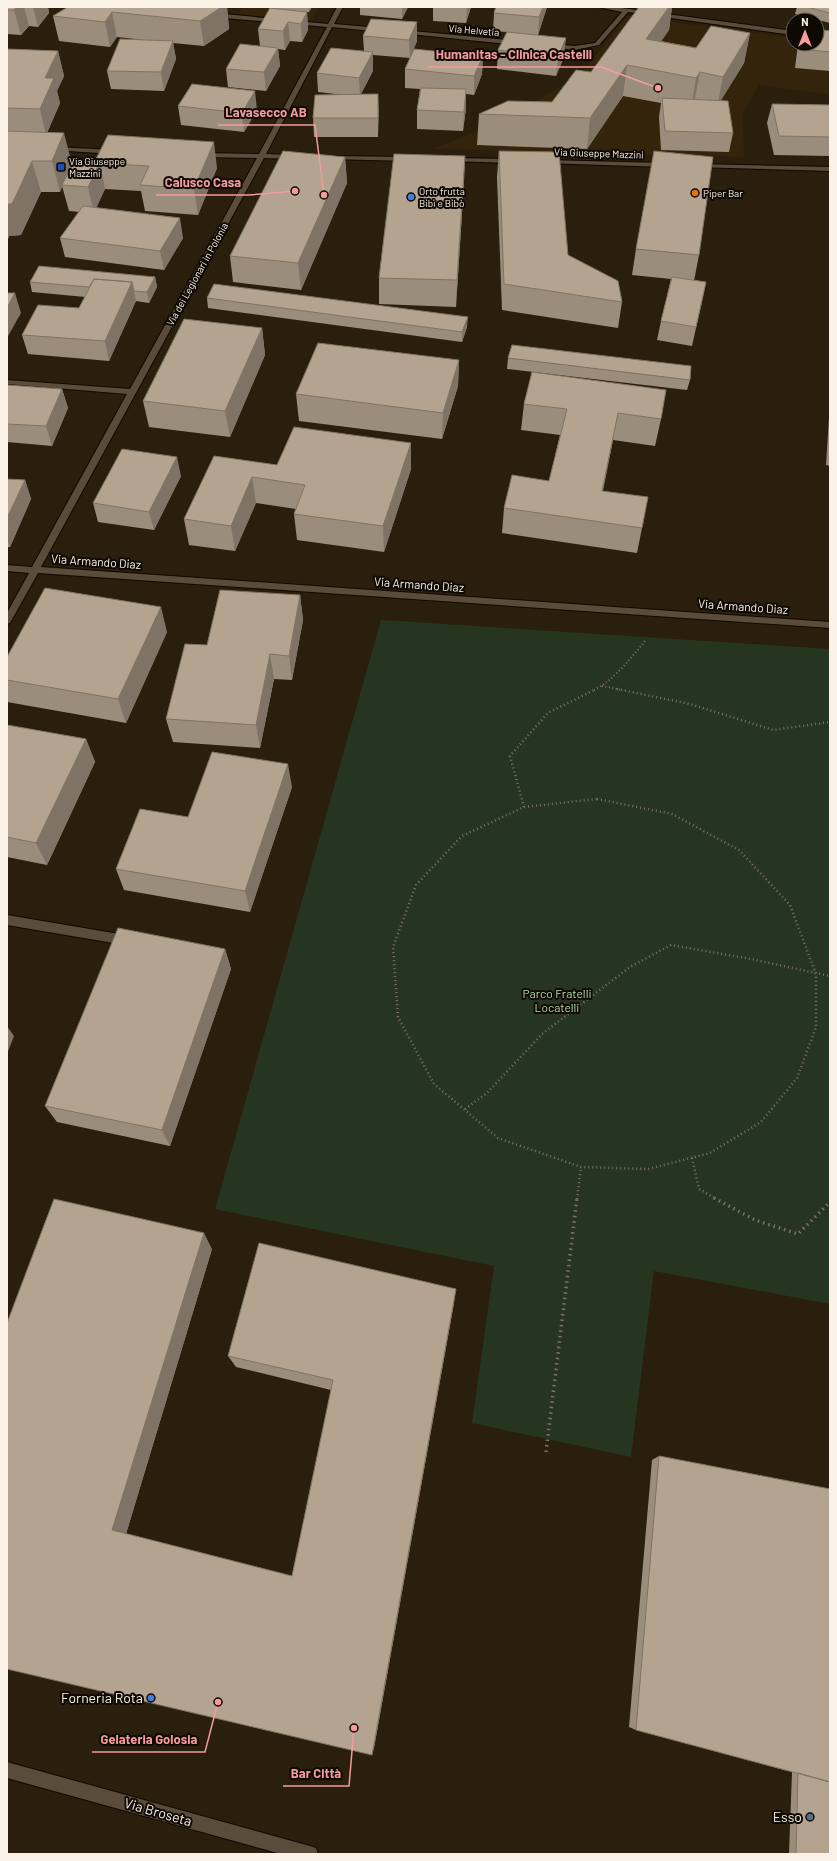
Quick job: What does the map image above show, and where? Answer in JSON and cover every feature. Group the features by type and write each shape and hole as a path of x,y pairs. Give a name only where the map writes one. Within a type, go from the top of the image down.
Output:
{"street":[{"name":"Via dei Legionari in Polonia","path":"7,622 261,157 329,25 340,7"},
{"path":"601,7 626,12 785,32"},
{"path":"544,45 576,48 597,44 626,12"},
{"path":"205,15 385,30"},
{"name":"Via Helvetia","path":"393,31 528,44"},
{"path":"50,149 119,152"},
{"path":"190,154 301,157"},
{"path":"324,158 419,159"},
{"path":"443,160 522,161"},
{"name":"Via Giuseppe Mazzini","path":"538,162 674,166"},
{"path":"689,166 830,170"},
{"path":"7,382 132,392"},
{"name":"Via Armando Diaz","path":"7,568 830,625"},
{"path":"7,920 125,940"},
{"name":"Via Broseta","path":"7,1770 310,1854"}],"path":[{"path":"524,807 510,756 548,713 602,686 633,656 648,638"},
{"path":"602,686 690,704 773,730 830,722"},
{"path":"598,799 672,814 739,850 790,905 816,974 816,1027 797,1078 761,1122 710,1153 692,1158 648,1169 581,1167 498,1138 434,1084 398,1017 393,947 416,885 462,836 524,807 598,799"},
{"path":"464,1109 487,1094 542,1034 630,967 670,945 751,959 830,976"},
{"path":"692,1158 699,1189 755,1220 798,1234 830,1202"},
{"path":"546,1452 581,1167"}],"shaded area":[{"path":"243,7 318,7 312,21 238,14"},
{"path":"628,16 785,37 785,52 825,52 825,43 830,43 830,95 759,85 743,112 744,157 434,149 511,116 562,86 584,70"}],"green space":[{"name":"Parco Fratelli Locatelli","path":"381,620 830,649 830,1304 654,1271 631,1457 472,1423 494,1266 215,1209"}],"building":[{"path":"7,7 17,7 14,10 7,10"},
{"path":"68,7 222,7 200,21 112,12 105,22 53,16"},
{"path":"496,7 543,7 539,17 494,13"},
{"path":"639,7 669,7 646,39 696,48 711,26 750,33 723,77 700,72 696,78 627,65 590,118 479,114 508,101 552,102 576,70 591,72"},
{"path":"807,7 830,7 830,13"},
{"path":"270,8 307,12 301,24 288,22 283,31 258,29"},
{"path":"371,19 417,22 409,40 363,36"},
{"path":"825,30 830,31 830,52 825,52"},
{"path":"507,32 566,38 558,57 498,50"},
{"path":"120,39 173,41 161,72 107,71"},
{"path":"240,44 278,48 264,72 226,69"},
{"path":"331,48 373,52 359,78 317,73"},
{"path":"7,49 58,51 45,78 54,78 40,109 7,108"},
{"path":"414,49 483,56 474,76 405,69"},
{"path":"192,84 255,91 242,113 178,106"},
{"path":"421,88 466,89 464,112 417,110"},
{"path":"378,94 378,118 313,118 315,95"},
{"path":"662,98 728,101 733,133 665,131"},
{"path":"772,104 830,105 830,137 779,136"},
{"path":"7,131 64,133 52,161 32,161 12,204 7,204"},
{"path":"108,135 214,142 194,189 140,185 149,166 100,163 88,187 62,185 74,162 94,163"},
{"path":"283,151 345,157 298,263 230,256"},
{"path":"499,151 559,152 568,255 618,281 622,302 504,284"},
{"path":"654,151 713,157 699,255 636,249"},
{"path":"394,154 465,156 457,280 379,278"},
{"path":"83,206 180,218 160,251 60,238"},
{"path":"39,266 155,277 147,292 134,291 132,282 94,279 89,287 30,282"},
{"path":"672,277 706,282 696,327 661,321"},
{"path":"94,279 132,282 105,341 22,335 38,305 79,308"},
{"path":"214,284 468,317 462,332 207,298"},
{"path":"7,293 15,293 7,308"},
{"path":"184,319 262,328 225,411 143,401"},
{"path":"318,343 459,360 443,413 296,394"},
{"path":"512,345 691,366 690,380 508,358"},
{"path":"532,372 666,390 661,419 618,413 602,491 648,497 642,528 504,508 512,475 549,481 567,409 524,404"},
{"path":"7,385 62,389 46,426 7,424"},
{"path":"294,427 411,443 383,526 294,514 305,485 252,477 231,526 184,519 214,456 277,465"},
{"path":"122,449 177,457 149,512 93,503"},
{"path":"7,479 25,480 7,518"},
{"path":"45,588 161,607 118,699 7,680 7,657"},
{"path":"220,590 300,595 289,656 270,654 256,725 166,719 185,644 207,645"},
{"path":"7,725 86,739 36,843 7,837"},
{"path":"212,752 288,764 245,891 116,869 140,809 188,817"},
{"path":"118,928 225,949 162,1130 45,1106"},
{"path":"54,1199 204,1233 112,1530 292,1576 333,1380 228,1356 259,1243 456,1289 372,1755 7,1669 7,1323"},
{"path":"659,1456 830,1489 830,1782 636,1730"},
{"name":"Esso","path":"798,1773 830,1782 830,1854 796,1854"}],"place":[{"name":"Humanitas - Clinica Castelli","path":"658,88"},
{"name":"Via Giuseppe Mazzini","path":"61,167"},
{"name":"Calusco Casa","path":"295,191"},
{"name":"Piper Bar","path":"695,193"},
{"name":"Lavasecco AB","path":"324,195"},
{"name":"Orto frutta Bibì e Bibò","path":"411,197"},
{"name":"Forneria Rota","path":"151,1698"},
{"name":"Gelateria Golosia","path":"218,1702"},
{"name":"Bar Città","path":"354,1728"},
{"name":"Esso","path":"810,1817"}]}
